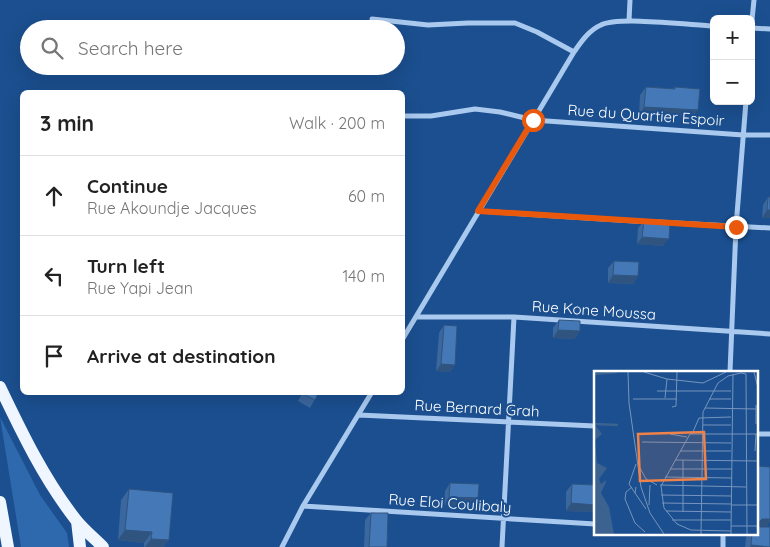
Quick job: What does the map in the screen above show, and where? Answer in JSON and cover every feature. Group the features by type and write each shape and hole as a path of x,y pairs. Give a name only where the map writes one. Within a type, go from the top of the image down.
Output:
{"main road":[{"path":"0,387 35,457 77,521 103,547"},
{"path":"0,502 8,547"},
{"path":"77,521 80,547"}],"street":[{"path":"629,21 630,0"},
{"path":"752,15 754,0"},
{"path":"372,19 381,20"},
{"path":"405,335 574,52 589,33 601,24 629,21 710,26"},
{"path":"405,23 428,25 515,23 537,32 574,52"},
{"path":"755,29 770,28"},
{"path":"730,371 736,227 746,105"},
{"name":"Rue du Quartier Espoir","path":"405,116 431,116 475,109 500,112 533,120 770,135"},
{"path":"478,211 770,228"},
{"name":"Rue Kone Moussa","path":"416,317 514,317 770,334"},
{"path":"502,547 514,317"},
{"path":"282,547 303,506 370,395"},
{"name":"Rue Bernard Grah","path":"358,415 594,426"},
{"name":"Rue Eloi Coulibaly","path":"303,506 594,524"},
{"path":"723,547 724,534"}],"shaded area":[{"path":"0,417 40,495 67,533 69,547 21,547"}],"building":[{"path":"646,87 700,89 698,110 644,107"},
{"path":"768,197 770,197 770,210 767,210"},
{"path":"644,221 670,223 669,239 642,237"},
{"path":"614,261 639,262 638,276 613,275"},
{"path":"559,320 580,321 580,331 558,330"},
{"path":"444,325 457,326 455,365 441,364"},
{"path":"305,395 318,395 315,400"},
{"path":"758,466 770,467 770,519 762,519 758,523"},
{"path":"450,483 479,484 478,498 449,497"},
{"path":"572,484 594,485 594,505 571,503"},
{"path":"129,489 173,493 169,540 151,539 152,532 125,530"},
{"path":"371,513 388,513 387,547 369,547"},
{"path":"758,523 760,527 770,527 770,547 751,545 752,534 758,534"}],"route":[{"path":"533,120 478,211 736,227"}]}
